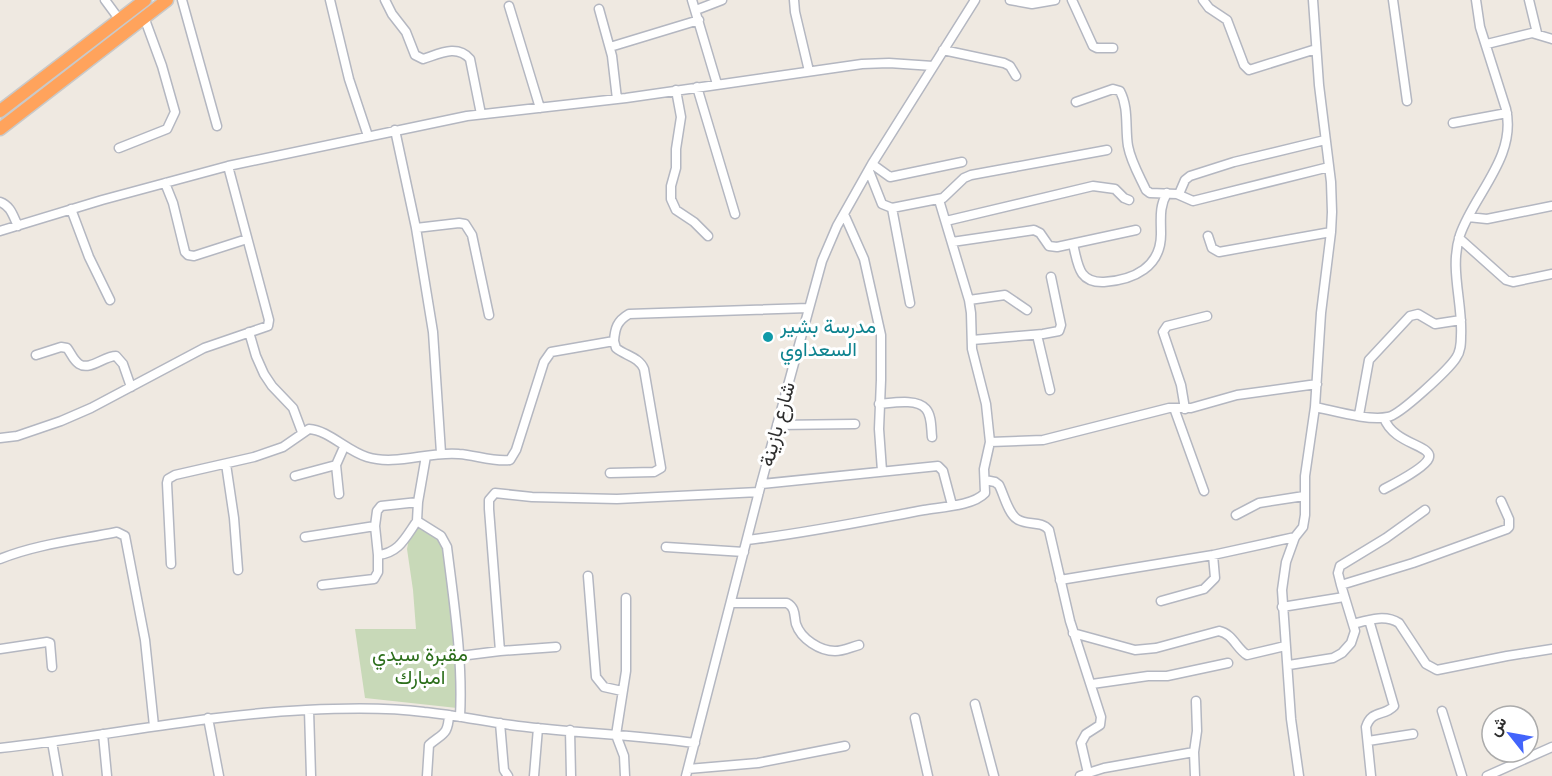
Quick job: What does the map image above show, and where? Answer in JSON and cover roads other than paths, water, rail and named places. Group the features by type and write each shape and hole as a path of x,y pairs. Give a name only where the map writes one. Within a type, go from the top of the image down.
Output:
{"highway":[{"path":"0,111 145,0"},
{"path":"0,129 168,0"}],"street":[{"path":"105,0 118,19"},
{"path":"182,0 217,126"},
{"path":"330,0 349,80 368,136"},
{"path":"384,0 406,32 415,55 419,58 454,51 466,54 470,59 481,114"},
{"path":"692,0 717,84"},
{"path":"696,10 722,0"},
{"path":"794,0 809,71"},
{"name":"شارع بازينة","path":"687,772 760,488 822,261 870,167 975,0"},
{"path":"1010,0 1035,2 1055,0"},
{"path":"1072,0 1093,46 1113,48"},
{"path":"1203,0 1209,8 1227,20 1246,69 1316,49"},
{"path":"1299,776 1291,718 1282,607 1284,573 1295,537 1303,527 1305,515 1304,496 1315,407 1321,313 1331,231 1329,167 1312,0"},
{"path":"1393,0 1407,100"},
{"path":"1315,407 1384,418 1391,416 1405,408 1454,360 1461,345 1456,260 1459,238 1502,156 1508,132 1507,113 1480,27 1476,0"},
{"path":"1529,0 1537,33"},
{"path":"509,6 540,108"},
{"path":"599,9 610,47 616,99"},
{"path":"119,148 167,129 175,112 162,66 144,17"},
{"path":"610,47 699,20"},
{"path":"1486,44 1529,33 1537,33 1552,39"},
{"path":"943,50 1004,63 1010,66 1016,76"},
{"path":"0,231 228,166 481,114 616,99 870,63 933,66"},
{"path":"697,87 735,213"},
{"path":"1076,102 1113,89 1120,91 1125,104 1127,141 1132,163 1148,192 1179,194 1193,201 1329,167"},
{"path":"676,90 681,117 676,149 676,168 670,186 671,199 676,210 694,222 708,236"},
{"path":"1452,123 1507,113"},
{"path":"395,130 416,228 432,332 441,453"},
{"path":"1179,194 1185,180 1198,173 1243,159 1325,140"},
{"path":"870,167 882,204 892,208 939,200 949,195 971,175 1107,150"},
{"path":"870,167 890,177 962,162"},
{"path":"0,438 17,436 61,421 91,408 180,359 269,324 228,166"},
{"path":"165,183 173,203 185,252 189,255 195,256 247,239"},
{"path":"946,221 1093,186 1115,189 1129,200"},
{"path":"1072,244 1080,272 1090,280 1106,282 1143,272 1151,265 1159,250 1160,208 1167,193"},
{"path":"747,540 840,527 952,505 985,493 984,469 990,442 986,404 972,340 969,300 939,200"},
{"path":"0,202 10,209 18,226"},
{"path":"1468,217 1487,219 1552,206"},
{"path":"892,208 910,303"},
{"path":"71,209 93,267 110,300"},
{"path":"844,214 864,259 881,335 882,380 879,429 882,471"},
{"path":"416,228 459,223 469,228 489,315"},
{"path":"952,242 1034,231 1040,233 1047,244 1052,247 1136,230"},
{"path":"1208,236 1212,248 1219,252 1331,231"},
{"path":"1459,238 1506,280 1513,282 1552,274"},
{"path":"972,340 1058,332 1061,328 1051,277"},
{"path":"969,300 1005,295 1028,310"},
{"path":"610,472 654,472 661,468 644,369 637,359 616,348 615,328 618,322 629,314 809,308"},
{"path":"1359,415 1369,360 1410,315 1418,314 1435,324 1461,320"},
{"path":"1185,408 1163,332 1167,326 1207,316"},
{"path":"249,332 264,374 292,408 302,432"},
{"path":"1037,335 1050,390"},
{"path":"171,564 166,483 175,475 226,464 283,447 291,444 302,432 309,429 369,458 384,459 441,453 510,460 516,450 547,355 556,351 614,341"},
{"path":"36,355 61,347 67,348 81,366 89,366 116,356 123,364 131,387"},
{"path":"990,442 1043,440 1237,395 1317,384"},
{"path":"879,404 914,403 923,407 927,410 932,437"},
{"path":"1174,408 1204,491"},
{"path":"1384,418 1387,428 1425,449 1430,455 1428,463 1384,489"},
{"path":"777,425 855,424"},
{"path":"339,494 336,465 344,447"},
{"path":"378,555 392,553 417,521 426,456"},
{"path":"226,464 234,518 238,570"},
{"path":"295,476 336,465"},
{"path":"500,651 489,509 491,496 495,493 532,497 617,499 760,488 882,471 938,466 943,471 952,505"},
{"path":"985,480 999,485 1012,515 1017,519 1041,524 1049,530 1073,633 1092,684 1101,722 1097,728 1083,738 1081,743 1084,774 1104,768 1194,752"},
{"path":"1236,515 1259,503 1304,496"},
{"path":"1341,585 1413,563 1507,529 1510,524 1509,519 1501,501"},
{"path":"322,585 374,579 378,572 375,526 377,511 381,506 418,502"},
{"path":"1288,665 1338,656 1351,643 1355,634 1338,569 1342,563 1425,510"},
{"path":"417,521 441,536 447,547 460,656 460,717"},
{"path":"305,537 375,526"},
{"path":"0,559 45,546 117,532 125,536 145,640 154,726"},
{"path":"1060,580 1213,555 1295,537"},
{"path":"666,547 744,552"},
{"path":"1161,601 1209,586 1215,578 1213,555"},
{"path":"588,576 596,677 604,687 622,691"},
{"path":"1282,607 1344,597"},
{"path":"625,776 624,756 616,735 626,670 626,598"},
{"path":"731,603 787,603 794,610 797,627 804,638 814,645 832,651 842,651 858,645"},
{"path":"1353,624 1390,618 1399,623 1426,664 1437,670 1552,649"},
{"path":"1369,620 1394,706 1370,718 1366,727 1371,776"},
{"path":"1073,633 1135,650 1156,648 1219,631 1229,634 1242,652 1247,655 1285,646"},
{"path":"0,649 50,643 52,668"},
{"path":"460,656 556,647"},
{"path":"1092,684 1131,678 1167,676 1228,663"},
{"path":"1195,776 1196,700"},
{"path":"975,704 994,776"},
{"path":"0,748 208,718 309,710 396,709 538,728 694,743"},
{"path":"309,710 311,776"},
{"path":"1442,711 1462,776"},
{"path":"427,776 429,746 445,734 449,715"},
{"path":"208,718 219,776"},
{"path":"915,718 928,776"},
{"path":"500,723 504,770 508,776"},
{"path":"531,775 538,728"},
{"path":"570,730 572,776"},
{"path":"103,734 107,776"},
{"path":"1368,741 1413,734"},
{"path":"52,742 58,776"},
{"path":"687,772 758,763 845,746"},
{"path":"1487,776 1552,747"}],"place":[{"name":"مدرسة بشير السعداوي","path":"768,337"}],"park label":[{"name":"مقبرة سيدي امبارك","path":"420,666"}]}
